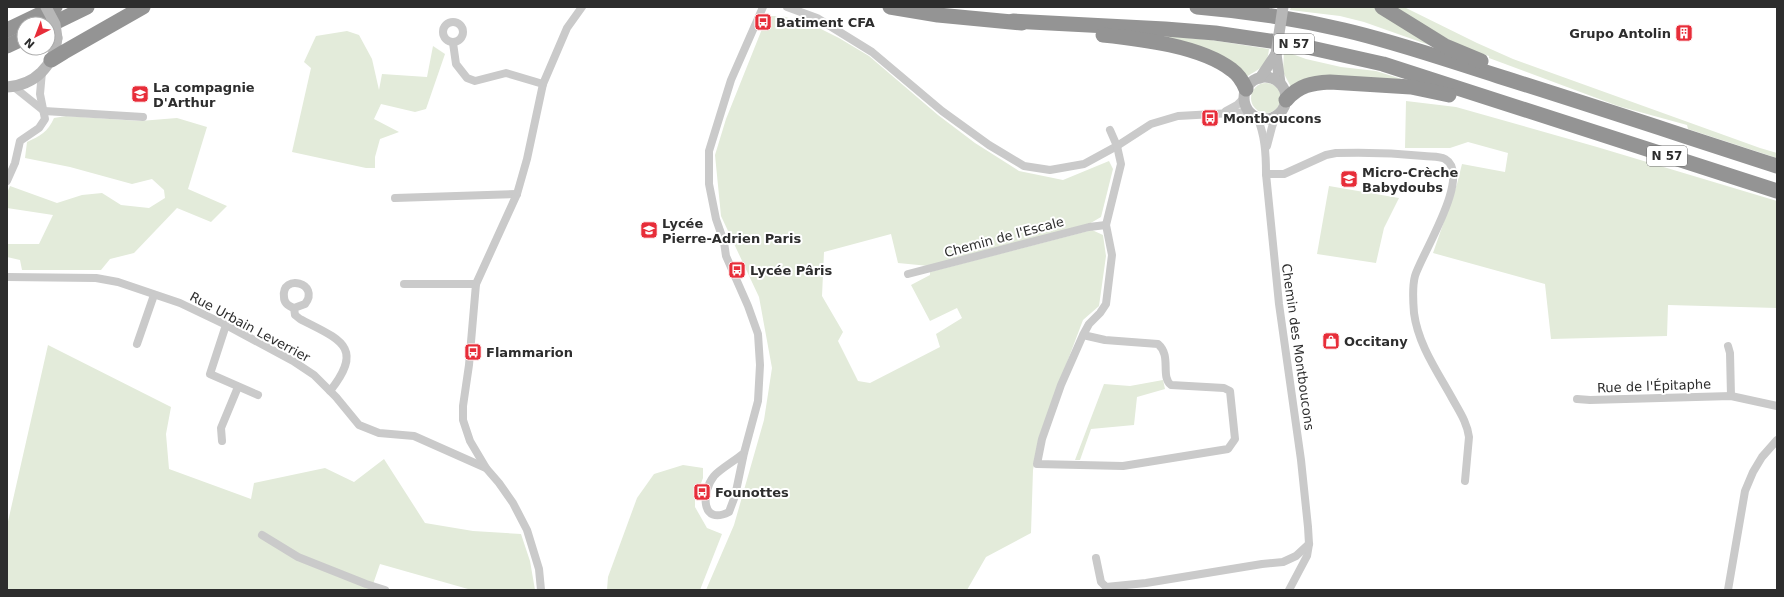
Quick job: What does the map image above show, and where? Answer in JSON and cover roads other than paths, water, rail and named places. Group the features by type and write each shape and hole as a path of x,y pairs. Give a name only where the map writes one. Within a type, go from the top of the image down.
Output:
{"highway":[{"path":"7,30 55,7"},
{"path":"56,22 87,7"},
{"path":"51,60 143,7"},
{"name":"N 57","path":"890,7 938,15 1013,21 1201,31 1298,44 1383,64 1564,124 1777,191"},
{"name":"N 57","path":"1197,7 1238,11 1344,30 1389,42 1573,99 1777,166"},
{"path":"1382,7 1445,46 1573,99"},
{"path":"1013,21 1138,39 1191,51 1209,57 1229,68 1238,75 1246,93"},
{"path":"1286,100 1292,92 1301,87 1318,83 1342,82 1411,87 1433,90 1524,116 1564,124"}],"street":[{"path":"10,87 31,81 42,72 51,60 56,47 57,38 55,24 46,7"},
{"path":"486,468 470,441 463,420 463,406 469,365 476,284 517,194 543,84 567,28 582,7"},
{"path":"744,453 715,474 710,481 704,501 708,511 715,515 723,515 730,510 735,496 744,453 758,401 760,365 758,334 748,306 726,256 724,242 716,219 709,184 709,151 731,80 763,7"},
{"path":"787,7 817,18 866,48 942,111 989,145 1024,166 1050,170 1064,169 1084,164 1117,146 1139,131 1159,121 1178,116 1222,113 1254,115 1267,119 1276,116 1282,110 1286,100 1286,93 1280,83 1276,54 1282,7"},
{"path":"453,43 456,64 467,78 475,80 506,73 543,84"},
{"path":"1260,78 1276,54"},
{"path":"7,181 15,163 20,141 43,123 45,119 40,87 42,72"},
{"path":"1222,113 1238,106 1252,82 1260,78 1271,78 1280,83"},
{"path":"10,87 44,111 52,110 143,117"},
{"path":"1246,93 1246,105 1254,115"},
{"name":"Chemin des Montboucons","path":"1254,115 1263,136 1266,153 1266,174 1279,304 1301,460 1309,544 1302,567 1289,590"},
{"name":"Chemin des Montboucons","path":"1266,153 1276,116"},
{"path":"1083,335 1105,340 1158,344 1166,355 1166,369 1169,383 1171,385 1224,388 1230,391 1235,439 1232,445 1228,449 1123,466 1037,464 1042,439 1061,385 1083,335 1089,324 1100,313 1106,304 1112,255 1106,225 1121,164 1117,146 1110,130"},
{"path":"1266,174 1284,174 1336,152 1392,153 1437,157 1446,160 1451,165 1454,173 1453,188 1439,224 1415,276 1413,292 1414,313 1420,337 1427,354 1464,419 1468,430 1469,437 1465,481"},
{"path":"395,198 517,194"},
{"name":"Chemin de l'Escale","path":"908,274 1089,227 1106,225"},
{"name":"Rue Urbain Leverrier","path":"7,277 96,278 118,282 180,303 226,325 293,361 314,375 359,425 369,431 414,436 486,468 513,503 527,530 539,570 541,590"},
{"path":"404,284 476,284"},
{"path":"137,344 154,295"},
{"path":"294,308 296,315 300,319 336,338 344,346 347,355 347,363 340,378 330,391"},
{"path":"226,325 210,374 258,395"},
{"path":"1728,346 1730,354 1731,396"},
{"path":"222,441 221,428 238,387"},
{"name":"Rue de l'Épitaphe","path":"1577,398 1590,400 1731,396 1777,406"},
{"path":"1728,590 1745,491 1753,472 1777,440"},
{"path":"262,535 298,557 385,590"},
{"path":"1096,558 1101,582 1106,587 1146,583 1283,562 1296,556 1309,544"}],"place":[{"name":"Batiment CFA","path":"763,22"},
{"name":"Grupo Antolin","path":"1684,33"},
{"name":"La compagnie D'Arthur","path":"140,94"},
{"name":"Montboucons","path":"1210,118"},
{"name":"Micro-Crèche Babydoubs","path":"1349,179"},
{"name":"Lycée Pierre-Adrien Paris","path":"649,230"},
{"name":"Lycée Pâris","path":"737,270"},
{"name":"Occitany","path":"1331,341"},
{"name":"Flammarion","path":"473,352"},
{"name":"Founottes","path":"702,492"}]}
